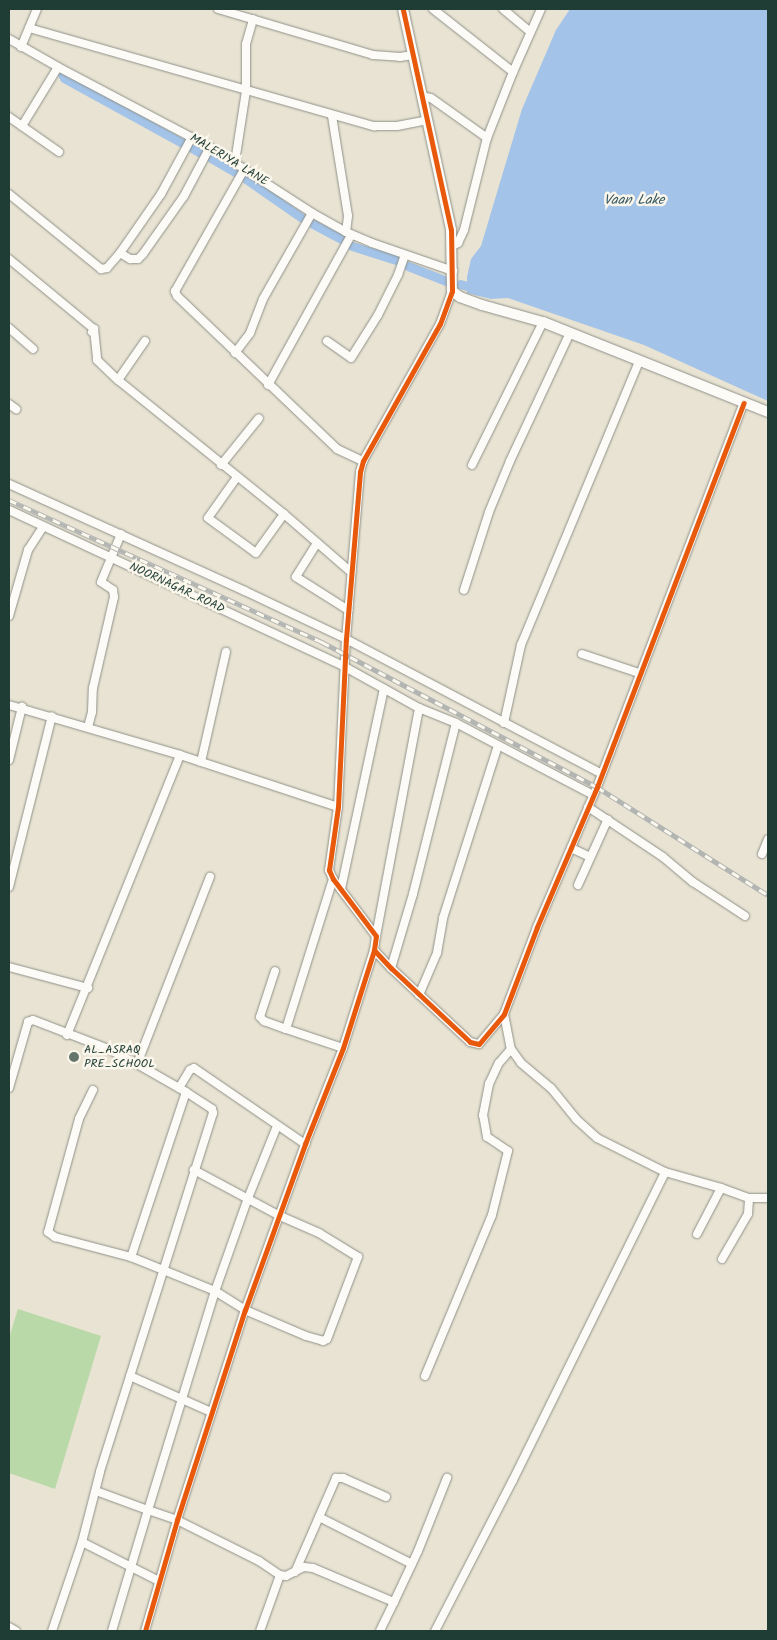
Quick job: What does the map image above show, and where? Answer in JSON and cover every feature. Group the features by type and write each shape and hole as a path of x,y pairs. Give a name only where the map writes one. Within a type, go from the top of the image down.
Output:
{"street":[{"path":"21,47 37,9"},
{"path":"218,9 373,54 400,57 413,55"},
{"path":"376,936 333,879 329,870 329,859 338,807 346,639 360,472 364,461 440,324 452,291 453,271 451,230 403,9"},
{"path":"433,9 513,72"},
{"path":"503,9 530,32"},
{"path":"452,246 458,243 464,230 487,138 513,72 541,9"},
{"path":"235,162 246,91 246,44 253,19"},
{"path":"29,28 332,116 374,126 397,126 427,120"},
{"name":"MALERIYA LANE","path":"9,39 210,147 312,213 348,233 453,271"},
{"path":"22,126 58,67"},
{"path":"422,96 431,98 487,138"},
{"path":"268,385 348,233 348,216 332,116"},
{"path":"9,117 59,152"},
{"path":"9,194 101,269 107,268 120,253 161,194 192,137"},
{"path":"120,253 130,259 138,259 143,254 184,196 210,147"},
{"path":"245,168 175,291 176,296 337,449 364,461"},
{"path":"235,353 250,333 263,299 312,213"},
{"path":"327,342 351,358 378,315 405,255"},
{"path":"9,259 93,330 97,360 118,380 284,514 351,572"},
{"path":"452,291 460,297 482,305 543,322 768,412"},
{"path":"472,465 543,322"},
{"path":"9,328 33,349"},
{"path":"464,590 489,512 510,461 570,333"},
{"path":"118,380 145,341"},
{"path":"504,723 521,645 639,361"},
{"path":"374,950 470,1042 479,1044 504,1014 602,774 639,673 744,403"},
{"path":"9,404 16,409"},
{"path":"222,465 259,418"},
{"path":"237,477 208,518 256,553 284,514"},
{"path":"9,484 346,639 602,774"},
{"name":"NOORNAGAR_ROAD","path":"9,510 345,667 419,708 456,723 593,795"},
{"path":"9,616 28,550 43,527"},
{"path":"88,727 92,712 93,688 114,597 113,590 101,582 121,534"},
{"path":"317,543 296,577 348,610"},
{"path":"201,762 226,652"},
{"path":"582,654 639,673"},
{"path":"341,889 384,689"},
{"path":"9,705 22,707 180,755 338,807"},
{"path":"9,760 22,707"},
{"path":"144,1631 211,1412 305,1144 343,1048 374,950 419,708"},
{"path":"9,887 52,716"},
{"path":"391,968 414,894 456,723"},
{"path":"419,995 436,953 443,918 498,746"},
{"path":"67,1034 88,988 180,755"},
{"path":"588,807 663,857 693,882 745,916"},
{"path":"578,885 608,819"},
{"path":"762,854 768,839"},
{"path":"571,848 590,857"},
{"path":"137,1064 210,877"},
{"path":"286,1029 333,879"},
{"path":"9,967 88,988"},
{"path":"275,971 260,1017 264,1021 343,1048"},
{"path":"504,1014 511,1050 521,1063 551,1088 576,1119 597,1138 665,1172 749,1198 768,1198"},
{"path":"9,1088 28,1022 33,1020 106,1048 137,1064 183,1090 212,1109 213,1113 162,1271 82,1542 52,1631"},
{"path":"425,1376 492,1215 508,1151 487,1137 483,1115 489,1084 499,1063 511,1050"},
{"path":"131,1257 190,1070 194,1068 305,1144"},
{"path":"93,1090 79,1119 48,1232 55,1237 131,1257 214,1291 246,1310 323,1341 329,1335 359,1259 355,1254 318,1233 280,1216 194,1170"},
{"path":"112,1631 214,1291 277,1126"},
{"path":"435,1631 513,1480 665,1172"},
{"path":"697,1234 721,1188"},
{"path":"722,1260 748,1214 749,1198"},
{"path":"130,1376 211,1412"},
{"path":"295,1572 338,1476 386,1497"},
{"path":"390,1631 381,1629 412,1564 447,1478"},
{"path":"96,1491 177,1520 259,1561 280,1575 286,1576 304,1567 313,1568 394,1602"},
{"path":"319,1517 412,1564"},
{"path":"82,1542 159,1581"},
{"path":"260,1631 280,1575"},
{"path":"9,1627 16,1631"}],"green space":[{"path":"18,1309 101,1336 55,1489 9,1473 9,1338"}],"water":[{"name":"Vaan Lake","path":"570,9 768,9 768,401 644,345 508,298 491,299 467,293 467,277 471,259 481,246 522,109 556,30"}],"waterway":[{"path":"62,74 64,78 182,143"},
{"path":"192,148 199,152"},
{"path":"211,158 235,172"},
{"path":"246,179 302,218"},
{"path":"313,224 341,239"},
{"path":"352,246 396,260"},
{"path":"408,266 446,281"},
{"path":"460,284 467,286"}],"railway":[{"path":"9,500 322,642 597,787 768,895"}],"cycle path":[{"path":"145,1631 177,1520 245,1310 305,1144 343,1048 374,950 376,936 333,879 329,870 338,807 346,639 360,472 363,461 440,324 452,291 451,230 403,9"},
{"path":"374,950 470,1042 479,1044 504,1014 537,927 597,787 744,403"}],"place":[{"name":"AL_ASRAQ PRE_SCHOOL","path":"74,1057"}]}
